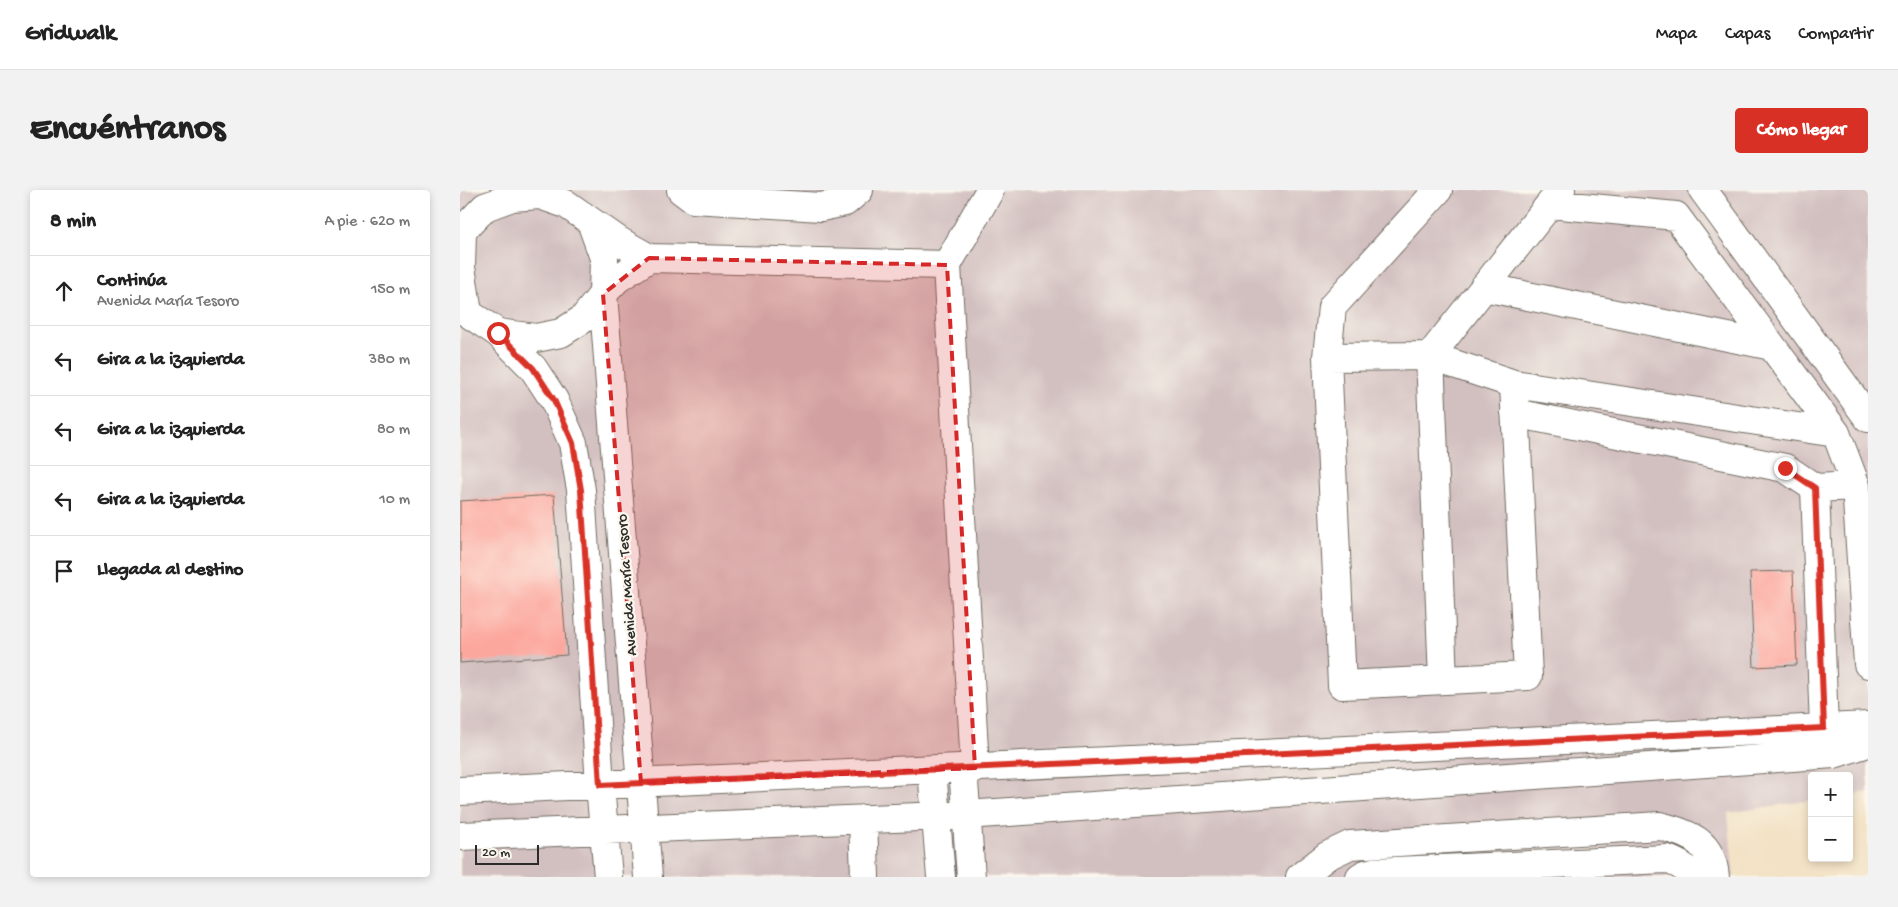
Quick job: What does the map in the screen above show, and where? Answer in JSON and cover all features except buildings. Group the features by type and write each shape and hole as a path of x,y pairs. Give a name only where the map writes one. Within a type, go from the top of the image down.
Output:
{"street":[{"path":"681,190 693,199 821,207 845,202 859,190"},
{"path":"970,877 966,815 969,768 947,265 990,190"},
{"path":"1438,190 1332,307 1328,357 1342,685 1528,676 1514,384"},
{"path":"1703,190 1868,418"},
{"path":"608,877 600,785 581,490 573,443 554,400 533,368 498,333 464,310 461,232 485,207 512,197 540,195 566,204 620,241 649,258 947,265"},
{"path":"1443,680 1430,356 1556,197 1676,216 1836,433 1856,486 1868,664"},
{"path":"591,222 604,258 603,294"},
{"path":"498,333 536,338 561,333 583,319 618,279 649,258"},
{"path":"1484,287 1772,346"},
{"name":"Avenida María Tesoro","path":"603,294 648,877"},
{"path":"1328,357 1430,356 1514,384 1836,433"},
{"path":"1515,413 1785,468 1815,488 1856,486"},
{"path":"1815,488 1824,728"},
{"path":"460,791 1868,726"},
{"path":"460,836 966,815 1834,754 1868,743"},
{"path":"932,770 941,877"},
{"path":"863,819 864,877"},
{"path":"1300,877 1326,856 1350,844 1660,826 1686,832 1702,843 1714,864 1716,877"},
{"path":"1360,877 1373,872 1643,868 1668,859 1679,864 1691,877"}],"highlighted area":[{"path":"649,258 947,265 975,768 641,783 603,294"}],"shaded area":[{"path":"460,190 1868,190 1868,792 1853,794 1853,772 1808,772 1808,801 1728,813 1734,877 460,877"}],"route":[{"path":"498,333 533,368 554,400 573,443 581,490 600,785 1824,728 1815,488 1785,468"}]}
